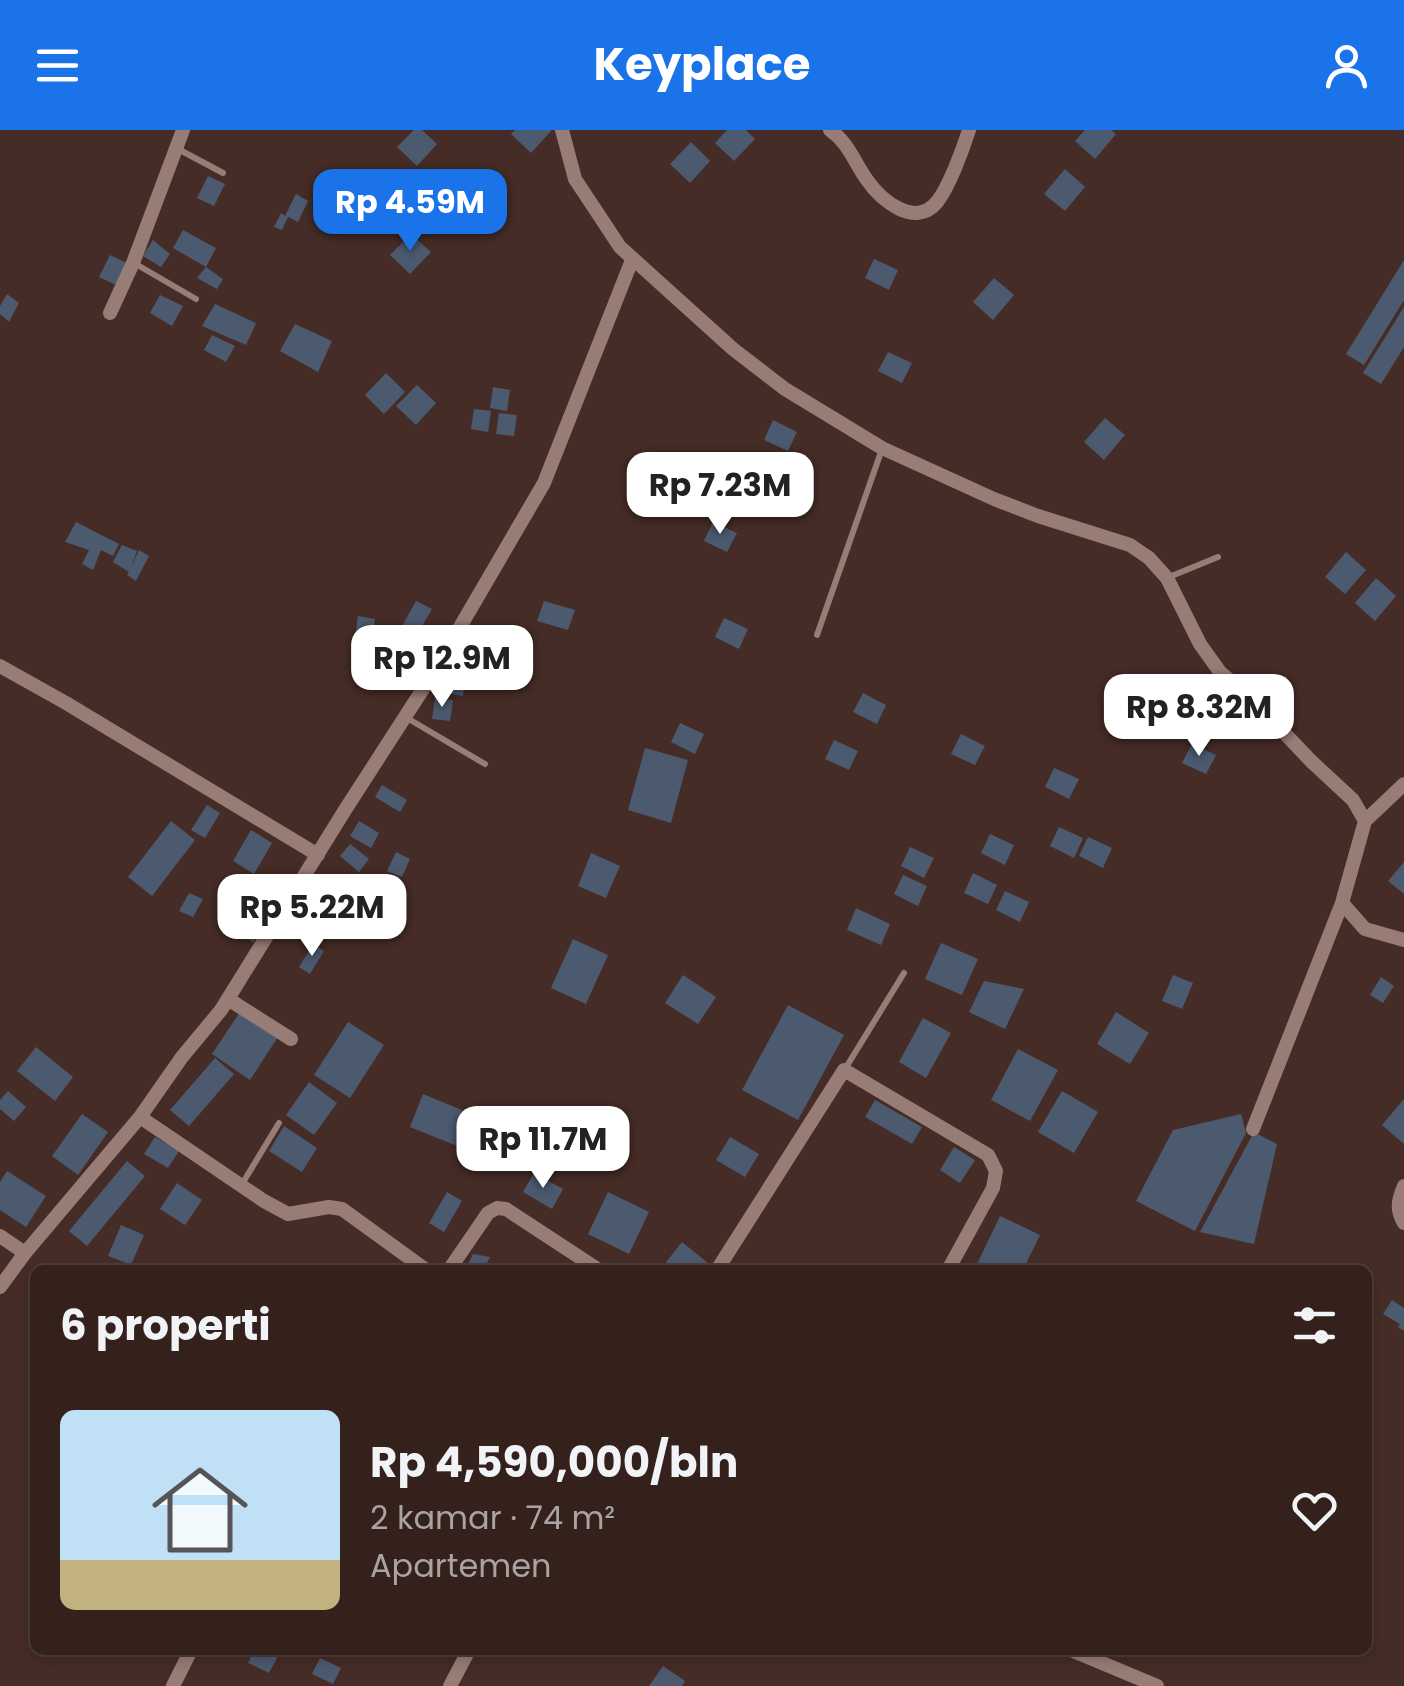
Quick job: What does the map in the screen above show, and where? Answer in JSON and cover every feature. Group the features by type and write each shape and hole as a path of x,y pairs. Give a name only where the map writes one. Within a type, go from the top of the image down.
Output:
{"street":[{"path":"110,313 183,130"},
{"path":"562,130 574,179 608,232 632,260 732,349 772,379 882,448 994,499 1130,545 1150,558 1167,578 1200,644 1220,672 1353,800 1365,821"},
{"path":"830,130 853,154 883,200 908,213 928,210 939,200 969,130"},
{"path":"0,1287 140,1117 228,999 406,718 544,483 632,260"},
{"path":"0,666 318,856"},
{"path":"1253,1128 1342,903 1365,821 1404,784"},
{"path":"1342,903 1364,929 1404,940"},
{"path":"228,999 290,1039"},
{"path":"721,1265 844,1070 988,1155 996,1171 992,1188 951,1265"},
{"path":"140,1117 288,1214 329,1207 342,1209 419,1265"},
{"path":"1404,1186 1398,1205 1404,1224"},
{"path":"452,1265 488,1213 497,1208 506,1209 591,1265"},
{"path":"0,1236 25,1253"},
{"path":"173,1686 188,1655"},
{"path":"450,1686 466,1655"},
{"path":"1083,1655 1156,1686"}],"lane":[{"path":"177,148 222,173"},
{"path":"133,262 196,299"},
{"path":"818,635 882,448"},
{"path":"1167,578 1218,557"},
{"path":"406,718 485,764"},
{"path":"844,1070 904,973"},
{"path":"241,1185 279,1123"}],"building":[{"path":"414,130 422,130 437,144 417,166 397,147"},
{"path":"515,130 552,130 531,153 511,134"},
{"path":"727,130 746,130 755,139 734,161 715,143"},
{"path":"1085,130 1111,130 1116,134 1095,159 1075,141"},
{"path":"691,142 710,161 690,183 670,164"},
{"path":"1065,169 1085,187 1065,211 1044,194"},
{"path":"208,176 225,184 214,206 197,198"},
{"path":"296,194 308,201 298,222 288,217 282,230 274,227 281,213 285,216"},
{"path":"183,230 216,248 206,267 173,248"},
{"path":"411,234 431,252 410,274 390,255"},
{"path":"153,240 170,254 161,267 143,256"},
{"path":"110,255 127,263 116,285 99,277"},
{"path":"874,259 898,270 889,290 865,278"},
{"path":"1404,260 1404,300 1364,365 1346,354"},
{"path":"206,267 223,279 217,289 197,278"},
{"path":"994,278 1014,295 993,320 973,302"},
{"path":"7,294 19,303 9,322 0,314"},
{"path":"160,295 183,306 172,326 150,313"},
{"path":"215,304 256,323 246,345 202,326"},
{"path":"1404,307 1404,347 1381,384 1363,373"},
{"path":"295,324 332,341 318,372 280,351"},
{"path":"212,335 235,346 226,362 204,350"},
{"path":"888,352 912,363 902,383 878,371"},
{"path":"386,373 405,392 384,414 365,395"},
{"path":"417,385 436,403 416,425 396,406"},
{"path":"493,387 510,390 507,411 490,408"},
{"path":"474,409 491,411 488,432 471,429"},
{"path":"499,413 517,415 514,436 496,434"},
{"path":"1105,418 1125,435 1104,460 1084,442"},
{"path":"773,420 797,432 788,451 764,440"},
{"path":"76,522 119,544 113,556 101,550 93,570 82,564 89,550 65,542"},
{"path":"713,522 737,533 727,552 704,541"},
{"path":"122,545 137,551 131,567 139,550 149,556 136,581 113,562"},
{"path":"1346,552 1366,570 1345,594 1325,577"},
{"path":"1376,578 1396,596 1375,621 1355,603"},
{"path":"416,601 432,609 419,631 444,644 430,655 396,637"},
{"path":"544,601 575,610 568,630 537,621"},
{"path":"358,616 375,619 372,640 355,637"},
{"path":"724,618 748,629 739,649 715,637"},
{"path":"493,655 515,665 506,683 484,672"},
{"path":"448,673 466,675 463,696 445,693"},
{"path":"1113,680 1137,691 1128,711 1104,699"},
{"path":"863,693 886,705 877,724 853,712"},
{"path":"435,698 453,700 450,721 432,719"},
{"path":"1194,711 1218,723 1208,742 1184,731"},
{"path":"680,723 704,734 695,754 671,742"},
{"path":"961,734 985,746 975,765 951,754"},
{"path":"834,740 858,751 849,770 825,759"},
{"path":"1192,744 1216,755 1206,774 1182,763"},
{"path":"645,748 688,760 671,823 628,810"},
{"path":"1054,768 1079,779 1069,799 1045,787"},
{"path":"382,785 407,800 400,812 375,797"},
{"path":"207,805 220,813 205,838 191,830"},
{"path":"171,821 195,840 152,896 128,877"},
{"path":"359,821 379,833 371,848 350,836"},
{"path":"1059,827 1083,838 1074,858 1050,846"},
{"path":"251,830 272,843 254,874 233,861"},
{"path":"990,834 1014,845 1005,865 981,853"},
{"path":"1088,837 1112,848 1103,868 1079,856"},
{"path":"350,844 369,859 359,872 340,856"},
{"path":"910,847 934,858 924,878 901,866"},
{"path":"396,852 410,859 402,877 387,871"},
{"path":"591,853 620,866 606,898 578,886"},
{"path":"1404,862 1404,894 1388,881"},
{"path":"973,873 997,885 988,904 964,893"},
{"path":"903,875 927,886 918,906 894,894"},
{"path":"1005,891 1029,902 1020,922 996,910"},
{"path":"189,893 203,899 193,917 179,911"},
{"path":"856,908 890,924 881,945 847,930"},
{"path":"248,910 266,920 253,943 238,927"},
{"path":"573,939 608,955 586,1004 551,988"},
{"path":"941,943 978,959 962,995 925,979"},
{"path":"313,944 324,951 310,974 299,967"},
{"path":"683,975 716,997 698,1024 665,1003"},
{"path":"1173,975 1193,983 1182,1009 1162,1001"},
{"path":"1381,977 1394,986 1383,1003 1370,995"},
{"path":"984,981 1024,989 1005,1029 969,1012"},
{"path":"788,1005 844,1035 798,1120 742,1090"},
{"path":"240,1012 278,1037 250,1080 212,1054"},
{"path":"1116,1012 1149,1033 1130,1064 1097,1044"},
{"path":"923,1018 951,1033 926,1078 899,1062"},
{"path":"348,1022 384,1045 350,1098 314,1075"},
{"path":"36,1047 73,1077 55,1101 17,1071"},
{"path":"1018,1049 1058,1070 1030,1121 991,1100"},
{"path":"215,1058 234,1074 189,1126 170,1110"},
{"path":"309,1082 337,1103 314,1135 286,1115"},
{"path":"8,1091 26,1107 14,1121 0,1109 0,1100"},
{"path":"1062,1091 1098,1112 1074,1153 1038,1132"},
{"path":"423,1094 510,1130 497,1162 410,1127"},
{"path":"1404,1099 1404,1144 1382,1125"},
{"path":"875,1100 922,1127 912,1144 865,1117"},
{"path":"82,1114 108,1132 78,1175 52,1156"},
{"path":"1241,1114 1246,1133 1195,1231 1136,1201 1173,1130"},
{"path":"284,1126 317,1148 302,1172 269,1151"},
{"path":"1254,1132 1277,1144 1254,1244 1200,1232"},
{"path":"155,1137 179,1151 168,1168 144,1154"},
{"path":"730,1137 759,1154 745,1177 716,1160"},
{"path":"954,1147 975,1160 960,1183 940,1170"},
{"path":"127,1161 145,1176 87,1246 69,1231"},
{"path":"7,1171 46,1196 26,1227 0,1210 0,1182"},
{"path":"534,1173 563,1189 552,1209 523,1192"},
{"path":"177,1183 202,1200 185,1225 160,1209"},
{"path":"447,1192 462,1201 444,1232 429,1223"},
{"path":"608,1192 649,1212 629,1254 588,1234"},
{"path":"1000,1216 1040,1235 1025,1265 977,1264"},
{"path":"121,1225 144,1235 131,1265 108,1256"},
{"path":"682,1242 708,1263 670,1265 666,1262"},
{"path":"473,1254 490,1257 486,1265 468,1265"},
{"path":"1392,1300 1404,1308 1404,1331 1383,1314"},
{"path":"252,1655 278,1656 269,1673 248,1663"},
{"path":"320,1658 341,1668 333,1684 312,1674"},
{"path":"663,1666 685,1681 682,1686 649,1686"}]}
